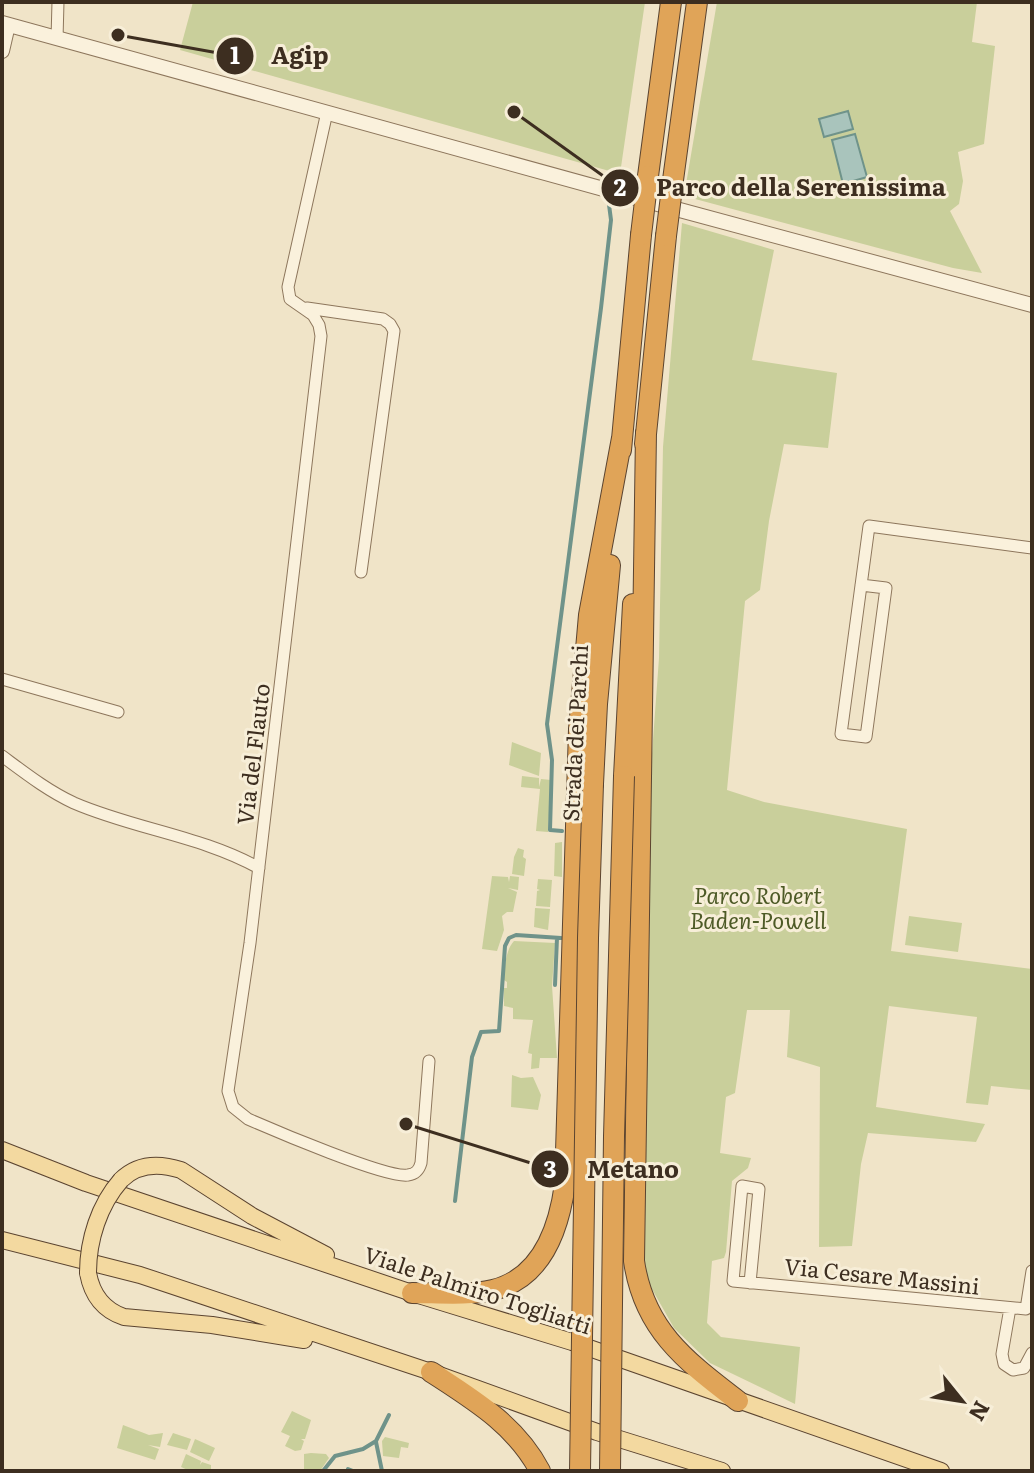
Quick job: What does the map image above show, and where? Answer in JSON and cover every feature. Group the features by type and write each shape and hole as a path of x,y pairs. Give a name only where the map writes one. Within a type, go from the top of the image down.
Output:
{"highway":[{"name":"Strada dei Parchi","path":"580,1471 588,968 597,704 641,235 671,2"},
{"path":"610,1471 614,1136 630,641 646,432 666,236 697,2"},
{"path":"646,432 634,1261 641,1294 665,1337 692,1365 738,1401"},
{"path":"412,1293 479,1292 510,1283 528,1271 540,1257 554,1232 561,1210 565,1184 576,781 582,687 589,615 622,438"},
{"path":"431,1372 502,1421 520,1440 540,1471"}],"main road":[{"name":"Viale Palmiro Togliatti","path":"2,1150 86,1183 412,1293 572,1342 941,1471"},
{"path":"366,1276 252,1216 170,1166 143,1166 121,1180 108,1197 97,1223 88,1273 99,1301 124,1317 223,1326 368,1352"},
{"path":"2,1240 140,1275 431,1372 597,1432 722,1471"}],"street":[{"path":"57,39 58,2"},
{"path":"2,51 5,24 1032,305"},
{"name":"Via del Flauto","path":"327,112 288,287 290,299 315,317 321,336 247,968 228,1087 231,1103 253,1122 382,1172 410,1175 418,1171 421,1163 429,1061"},
{"path":"302,307 383,319 394,331 361,572"},
{"path":"861,585 886,588 866,737 841,734 861,585 869,526 1032,548"},
{"path":"2,679 118,712"},
{"path":"2,756 74,802 234,854 259,868"},
{"name":"Via Cesare Massini","path":"750,1283 759,1189 742,1186 733,1281 750,1283 1010,1308 1029,1313 1032,1271"},
{"name":"Via Cesare Massini","path":"1010,1308 1002,1354 1004,1364 1013,1370 1024,1368 1032,1353"}],"green space":[{"path":"193,2 645,2 620,174 180,50"},
{"path":"717,2 977,2 972,42 995,46 984,144 958,152 963,181 959,204 950,211 982,273 953,268 684,196"},
{"name":"Parco Robert Baden-Powell","path":"682,223 774,250 752,360 837,373 828,448 784,444 760,590 745,601 727,790 764,802 907,829 891,951 1032,969 1032,1090 991,1086 988,1105 966,1103 977,1017 889,1006 876,1107 985,1124 976,1142 868,1133 861,1164 852,1246 819,1247 820,1067 787,1057 790,1010 747,1010 735,1093 726,1097 720,1153 751,1158 748,1168 732,1181 726,1252 724,1258 712,1261 707,1323 721,1337 800,1347 795,1404 710,1363 674,1328 648,1282 639,1225 649,795 659,658 663,447"},
{"path":"512,742 541,753 539,776 509,765"},
{"path":"522,776 539,778 539,787 541,779 551,780 548,832 536,831 540,789 521,787"},
{"path":"562,842 562,877 554,876 555,843"},
{"path":"518,848 524,850 523,857 526,859 524,876 512,874"},
{"path":"492,876 508,877 509,882 510,876 519,877 518,890 508,888 517,892 513,912 502,916 504,930 497,951 482,949"},
{"path":"538,879 552,880 550,907 536,906 537,891 540,890 537,889"},
{"path":"535,908 550,909 548,930 534,927"},
{"path":"909,916 962,923 958,952 905,945"},
{"path":"514,941 555,943 552,986 557,1058 540,1058 539,1068 531,1069 532,1054 528,1053 533,1020 513,1019 513,1008 504,1006 504,988 507,988 505,965"},
{"path":"512,1075 533,1077 541,1095 538,1110 511,1107"},
{"path":"292,1411 311,1420 305,1439 301,1439 304,1441 301,1450 295,1451 285,1446 290,1436 281,1432"},
{"path":"123,1425 149,1435 163,1433 160,1447 148,1445 159,1449 155,1460 117,1448"},
{"path":"173,1433 191,1439 187,1450 167,1445"},
{"path":"385,1437 409,1443 408,1448 401,1447 399,1458 383,1456 382,1441"},
{"path":"195,1439 215,1448 209,1461 190,1452"},
{"path":"186,1454 201,1461 200,1465 202,1462 211,1465 211,1471 190,1471 181,1467"},
{"path":"304,1454 326,1454 329,1458 320,1471 304,1471"}],"water":[{"path":"848,111 853,129 824,137 819,119"},
{"path":"855,134 867,177 843,184 832,140"}],"waterway":[{"path":"562,831 550,830 552,760 547,724 601,308 611,220 608,197"},
{"path":"455,1201 472,1057 481,1032 499,1031 505,946 509,938 516,935 561,938"},
{"path":"555,985 557,938"},
{"path":"323,1471 335,1456 363,1449 376,1441 389,1415"},
{"path":"376,1442 382,1471"},
{"path":"348,1469 353,1471"}],"place":[{"name":"Agip","path":"118,35"},
{"name":"Parco della Serenissima","path":"514,112"},
{"name":"Metano","path":"406,1124"}]}
